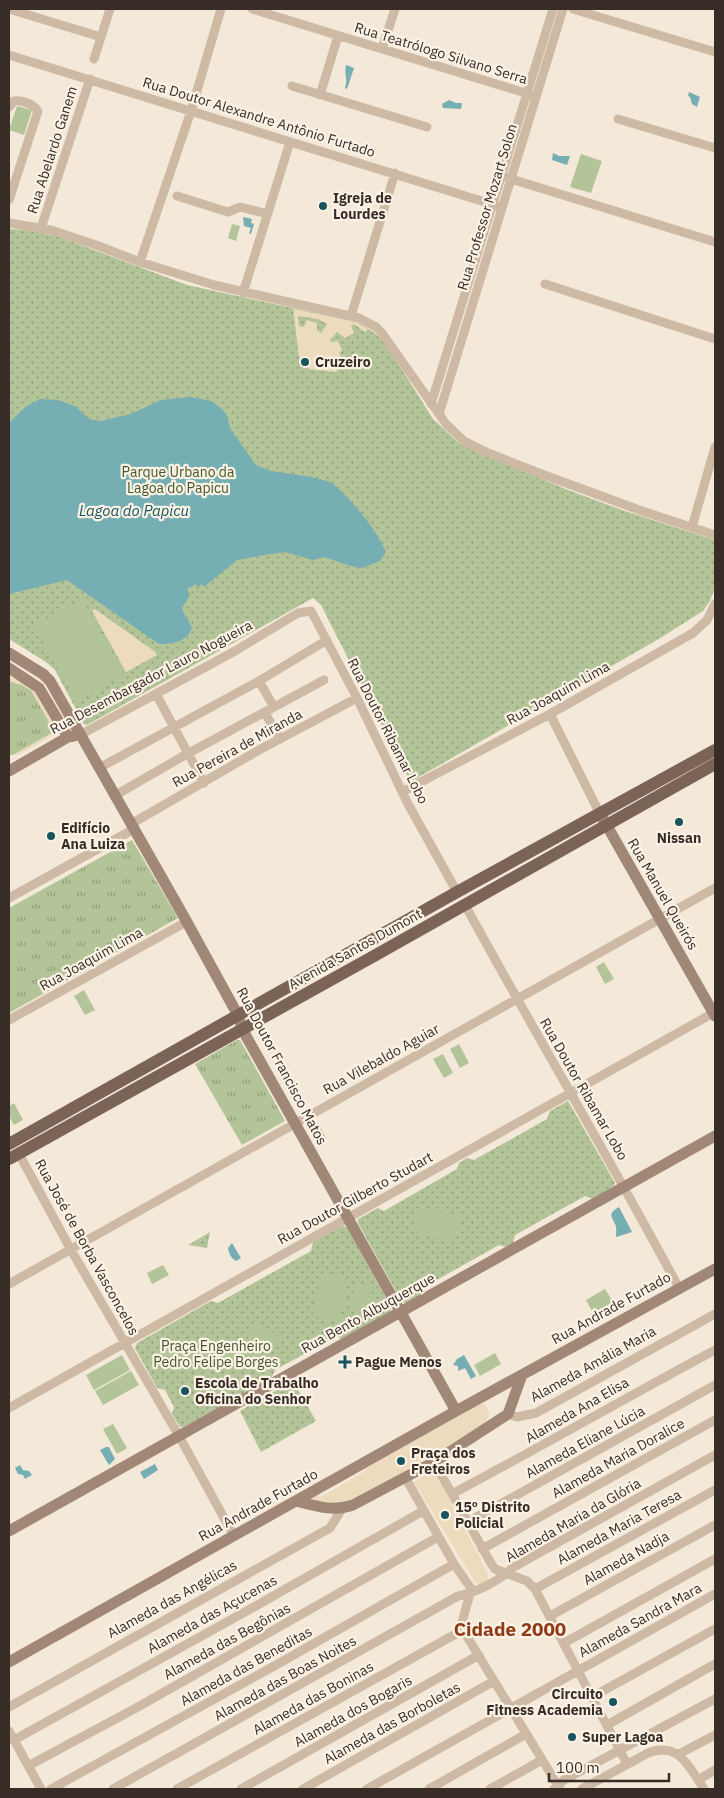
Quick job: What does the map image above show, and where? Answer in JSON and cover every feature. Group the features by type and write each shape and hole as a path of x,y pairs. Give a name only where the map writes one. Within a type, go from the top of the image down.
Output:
{"main road":[{"name":"Avenida Santos Dumont","path":"14,1156 465,905 715,750"},
{"name":"Avenida Santos Dumont","path":"10,1141 368,944 457,892 715,764"},
{"path":"368,944 374,956"},
{"path":"349,953 356,966"},
{"path":"130,1076 136,1088"}],"street":[{"path":"9,9 101,37"},
{"path":"140,262 191,111 221,9"},
{"name":"Rua Teatrólogo Silvano Serra","path":"252,9 531,94"},
{"path":"382,49 395,9"},
{"name":"Rua Professor Mozart Solon","path":"431,404 506,178 531,94 553,9"},
{"name":"Rua Professor Mozart Solon","path":"531,94 563,9"},
{"path":"573,9 715,52"},
{"path":"94,59 107,10"},
{"path":"320,95 338,36"},
{"name":"Rua Doutor Alexandre Antônio Furtado","path":"9,55 497,206"},
{"name":"Rua Abelardo Ganem","path":"42,228 90,79"},
{"path":"292,86 427,127"},
{"path":"9,107 10,104 18,100 32,105 38,111 9,200"},
{"path":"618,119 715,148"},
{"path":"243,293 290,142"},
{"path":"351,316 394,173"},
{"path":"506,178 715,242"},
{"path":"177,196 228,212 240,206 268,214"},
{"name":"Rua Professor Mozart Solon","path":"439,414 497,206"},
{"path":"9,223 42,228 96,245 140,262 243,293 351,316 365,321 381,332 431,404 458,436 486,452 610,500 715,535"},
{"path":"545,284 715,339"},
{"path":"692,527 715,447"},
{"name":"Rua Joaquim Lima","path":"402,792 550,714 694,633 707,620 715,604"},
{"name":"Rua Doutor Ribamar Lobo","path":"308,611 311,611 357,698 402,792 457,892"},
{"name":"Rua Desembargador Lauro Nogueira","path":"9,771 68,738 80,735 235,651 298,613 308,611"},
{"path":"98,768 259,680 326,640"},
{"name":"Rua Doutor Francisco Matos","path":"9,653 47,677 186,922 295,1124 456,1411"},
{"path":"9,668 39,688 68,738"},
{"path":"259,680 274,707"},
{"path":"114,796 324,680"},
{"path":"156,694 204,783"},
{"name":"Rua Pereira de Miranda","path":"9,898 133,827 280,739 357,698"},
{"path":"265,712 280,739"},
{"path":"550,714 603,819"},
{"name":"Rua Manuel Queirós","path":"603,819 715,1014"},
{"name":"Rua Vilebaldo Aguiar","path":"9,1284 715,888"},
{"name":"Rua Doutor Ribamar Lobo","path":"465,905 679,1288"},
{"name":"Rua Joaquim Lima","path":"9,1020 186,922"},
{"name":"Rua Doutor Gilberto Studart","path":"9,1408 571,1092 715,1014"},
{"name":"Rua Bento Albuquerque","path":"9,1531 715,1136"},
{"name":"Rua José de Borba Vasconcelos","path":"14,1156 179,1436 234,1536"},
{"name":"Rua Andrade Furtado","path":"9,1661 522,1374 715,1269"},
{"name":"Alameda Amália Maria","path":"508,1414 517,1417 536,1413 715,1314"},
{"name":"Alameda Ana Elisa","path":"452,1494 715,1350"},
{"path":"296,1501 328,1509 342,1509 434,1462 508,1414 522,1374"},
{"name":"Alameda Eliane Lúcia","path":"468,1522 715,1385"},
{"name":"Alameda Maria Doralice","path":"482,1549 715,1420"},
{"name":"Alameda Maria da Glória","path":"470,1594 507,1573 512,1568 715,1455"},
{"path":"434,1462 495,1569 527,1581 535,1589 627,1764"},
{"path":"405,1478 454,1564 470,1587 470,1594 462,1622 463,1630 557,1788 564,1780 715,1699"},
{"name":"Alameda Maria Teresa","path":"535,1589 715,1490"},
{"name":"Alameda das Angélicas","path":"9,1707 330,1528 342,1509"},
{"name":"Alameda das Açucenas","path":"11,1735 254,1607 423,1511"},
{"name":"Alameda Nadja","path":"550,1616 715,1525"},
{"name":"Alameda das Begônias","path":"28,1766 136,1708 438,1537"},
{"path":"564,1643 715,1559"},
{"name":"Alameda das Beneditas","path":"52,1789 454,1564"},
{"name":"Alameda das Boas Noites","path":"113,1789 458,1596 470,1594"},
{"name":"Alameda Sandra Mara","path":"367,1789 715,1594"},
{"path":"592,1697 715,1629"},
{"name":"Alameda das Boninas","path":"177,1789 463,1630"},
{"name":"Alameda dos Bogaris","path":"241,1789 479,1656"},
{"path":"607,1725 715,1664"},
{"name":"Alameda das Borboletas","path":"303,1789 494,1681"},
{"path":"429,1789 526,1734"},
{"path":"679,1754 715,1734"},
{"path":"11,1735 41,1789"},
{"path":"582,1789 656,1750 667,1749 679,1754 704,1789"},
{"path":"490,1789 542,1760"},
{"path":"698,1780 715,1770"}],"green space":[{"path":"17,106 32,110 24,135 9,130"},
{"path":"581,154 602,161 591,193 570,187"},
{"path":"232,224 240,226 236,241 228,238"},
{"name":"Parque Urbano da Lagoa do Papicu","path":"9,229 28,230 57,236 187,285 352,321 361,325 386,344 433,419 459,443 568,490 622,510 715,540 715,587 710,601 703,611 662,637 412,781 409,779 321,605 313,598 87,725 84,724 55,670 46,662 9,639"},
{"path":"82,599 124,674 77,702 34,626"},
{"path":"9,681 31,690 53,729 52,733 13,755 9,755"},
{"path":"132,840 178,918 9,1013 9,908"},
{"path":"604,962 614,979 605,984 596,967"},
{"path":"84,990 95,1010 85,1015 74,996"},
{"path":"240,1040 285,1121 242,1145 195,1064"},
{"path":"459,1044 469,1063 460,1068 450,1049"},
{"path":"443,1054 453,1073 444,1078 433,1059"},
{"path":"568,1101 615,1183 614,1186 593,1199 585,1196 515,1235 513,1243 506,1247 499,1245 426,1286 424,1293 407,1303 402,1302 358,1223 358,1219 378,1208 384,1211 457,1169 459,1163 467,1158 474,1160 547,1119 550,1111"},
{"path":"14,1103 23,1120 14,1125 9,1116 9,1106"},
{"path":"318,1123 326,1138 318,1143 310,1128"},
{"path":"420,1206 461,1217 454,1242 412,1231"},
{"name":"Praça Engenheiro Pedro Felipe Borges","path":"342,1226 347,1227 391,1307 390,1312 341,1339 337,1336 275,1370 271,1379 180,1427 172,1414 174,1407 165,1390 157,1388 135,1348 137,1343 211,1301 218,1303 311,1251 313,1242"},
{"path":"210,1232 207,1248 188,1245"},
{"path":"163,1265 169,1275 152,1284 147,1273"},
{"path":"322,1273 348,1279 339,1322 312,1316"},
{"path":"355,1283 373,1287 366,1315 349,1311"},
{"path":"605,1289 613,1302 593,1313 586,1300"},
{"path":"254,1324 280,1336 273,1350 248,1338"},
{"path":"495,1353 501,1364 480,1376 474,1365"},
{"path":"122,1355 130,1370 94,1390 86,1375"},
{"path":"131,1371 139,1385 103,1405 95,1391"},
{"path":"293,1381 316,1421 261,1452 240,1411"},
{"path":"113,1424 127,1448 117,1454 103,1429"}],"shaded area":[{"path":"293,309 352,321 368,329 365,332 354,324 351,326 354,333 345,338 337,332 330,340 331,342 338,341 342,350 339,353 343,360 336,372 309,369 300,364","holes":["298,316 318,319 327,324 321,333 317,330 317,323 307,320 304,327 299,326"]},
{"path":"95,609 157,655 126,672 92,611"},
{"path":"9,677 24,682 35,690 56,728 54,735 18,755 13,755 52,733 53,729 31,690 9,681"},
{"name":"Praça dos Freteiros","path":"483,1404 489,1412 485,1424 346,1505 309,1500 316,1496 321,1497 362,1473 368,1467 475,1406"},
{"path":"434,1470 488,1574 488,1581 480,1586 475,1582 414,1482"}],"water":[{"path":"346,65 354,68 347,89 345,88"},
{"path":"689,92 700,97 697,107 692,104 688,96"},
{"path":"449,100 462,103 461,109 443,108 442,104"},
{"path":"553,153 559,156 570,156 567,165 552,160"},
{"path":"243,217 252,219 251,223 254,224 251,234 249,233 251,228 244,226"},
{"name":"Lagoa do Papicu","path":"191,397 211,401 222,409 226,414 231,430 256,465 271,471 312,477 330,482 336,486 351,501 376,534 386,552 380,561 362,568 324,557 313,560 285,552 237,560 204,587 202,584 198,587 196,584 187,589 190,595 182,608 192,629 186,637 178,641 159,644 67,580 9,594 9,423 24,408 40,399 58,400 75,406 89,419 101,421 131,414 161,400"},
{"path":"619,1207 632,1232 616,1237 616,1227 611,1214"},
{"path":"232,1243 241,1258 236,1261 228,1250"},
{"path":"464,1355 476,1376 471,1379 465,1368 458,1371 458,1366 453,1365 457,1359"},
{"path":"109,1447 115,1459 109,1465 100,1450"},
{"path":"155,1464 158,1470 144,1479 140,1472"},
{"path":"20,1465 23,1470 29,1471 32,1475 25,1479 23,1475 18,1474 15,1468"}],"place":[{"name":"Igreja de Lourdes","path":"323,206"},
{"name":"Cruzeiro","path":"305,362"},
{"name":"Nissan","path":"679,822"},
{"name":"Edifício Ana Luiza","path":"51,836"},
{"name":"Pague Menos","path":"345,1362"},
{"name":"Escola de Trabalho Oficina do Senhor","path":"185,1391"},
{"name":"Praça dos Freteiros","path":"401,1461"},
{"name":"15º Distrito Policial","path":"445,1515"},
{"name":"Circuito Fitness Academia","path":"613,1702"},
{"name":"Super Lagoa","path":"572,1737"}],"district":[{"name":"Cidade 2000","path":"510,1629"}]}
